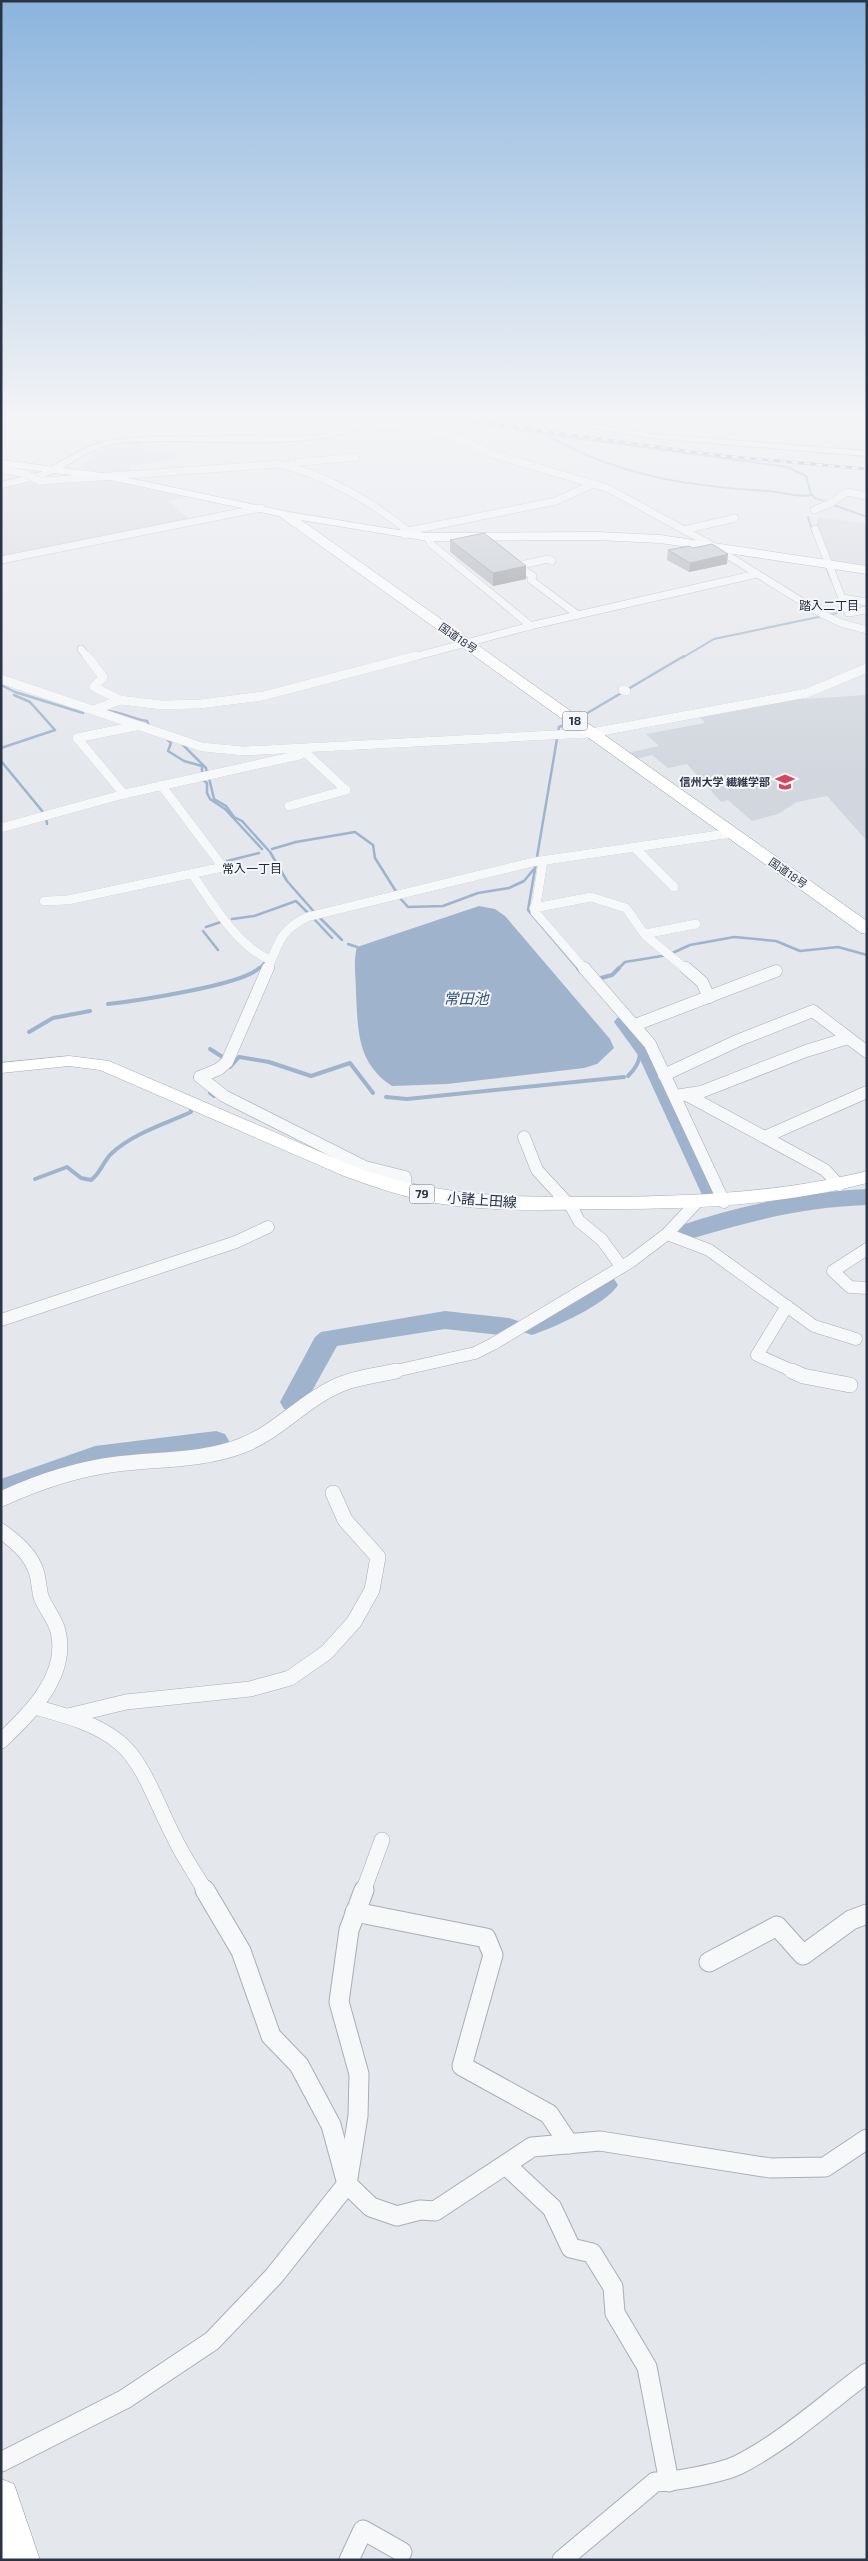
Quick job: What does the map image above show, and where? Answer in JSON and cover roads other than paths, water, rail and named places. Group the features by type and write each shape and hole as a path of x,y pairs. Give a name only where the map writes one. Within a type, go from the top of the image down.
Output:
{"highway":[{"name":"国道18号","path":"313,535 867,929"},
{"path":"414,535 428,537 618,537 713,546 867,570"},
{"path":"1,2497 21,2560"}],"main road":[{"name":"小諸上田線","path":"1,1068 69,1061 86,1062 112,1068 351,1172 406,1190 435,1196 482,1201 568,1203 724,1202 772,1197 838,1185 867,1177"}],"street":[{"path":"1,560 128,535"},
{"path":"692,535 825,616 867,630"},
{"path":"817,535 848,613 867,610"},
{"path":"428,537 431,544 531,626"},
{"path":"552,561 548,559 517,566 533,576 531,580 578,615"},
{"path":"81,649 103,677 94,687 120,700 162,705 244,699 531,626 757,574"},
{"path":"842,598 867,602"},
{"path":"1,679 215,750 315,748 591,733 806,693 867,668"},
{"path":"94,710 120,700"},
{"path":"124,794 77,738 138,725"},
{"path":"1,828 124,794 306,753 315,748"},
{"path":"289,806 346,790 306,753"},
{"path":"44,900 68,900 223,867 161,786"},
{"path":"406,1190 405,1177 365,1167 224,1096 200,1077 214,1072 227,1062 270,960 286,929 307,917 539,862 732,833"},
{"path":"635,848 674,887"},
{"path":"539,862 534,908 537,914 650,1044 724,1202"},
{"path":"192,874 223,920 260,957 270,960"},
{"path":"534,908 593,898 626,908 645,934 702,982 709,998"},
{"path":"645,934 696,924"},
{"path":"634,1025 776,971"},
{"path":"664,1075 740,1040 813,1011 820,1014 867,1052"},
{"path":"674,1096 687,1095 806,1051 848,1038"},
{"path":"767,1136 867,1092"},
{"path":"687,1095 767,1136 825,1170 838,1185"},
{"path":"524,1137 537,1170 568,1203 579,1221 600,1238 621,1266"},
{"path":"1,1499 45,1481 87,1469 196,1455 240,1446 282,1424 326,1391 344,1383 457,1358 493,1344 621,1266 667,1234 696,1203"},
{"path":"4,1315 236,1242 268,1226"},
{"path":"667,1234 709,1250 814,1326 856,1339"},
{"path":"867,1249 833,1271 850,1287 867,1288"},
{"path":"787,1306 756,1355 803,1376 850,1385"},
{"path":"68,1716 126,1702 250,1689 290,1678 327,1652 354,1622 372,1590 378,1557 345,1520 333,1493"},
{"path":"1,1531 27,1554 37,1572 40,1594 58,1631 62,1652 53,1676 35,1707 1,1741"},
{"path":"35,1707 68,1716 119,1742 135,1759 174,1838 241,1952 271,2036 299,2065 331,2125 347,2184 371,2207 396,2216 420,2210 435,2211 532,2147 600,2141 770,2168 825,2167 867,2139"},
{"path":"1,2462 125,2399 212,2340 274,2276 347,2184 358,2116 360,2074 339,2002 348,1930 382,1840"},
{"path":"355,1912 486,1938 493,1955 462,2066 549,2114 569,2144"},
{"path":"709,1962 776,1926 803,1955 852,1920 867,1914"},
{"path":"506,2165 552,2208 571,2248 592,2253 613,2287 615,2313 647,2367 669,2482"},
{"path":"562,2560 655,2482 669,2482 736,2466 767,2448 867,2373"},
{"path":"349,2560 363,2530 402,2552"}],"water":[{"name":"常田池","path":"479,906 495,909 505,916 610,1039 614,1048 597,1064 584,1068 447,1084 392,1086 380,1077 372,1067 362,1045 359,1033 356,993 355,964 357,947"}],"waterway":[{"path":"827,570 832,581"},
{"path":"682,658 714,639 837,613 842,608 841,604"},
{"path":"579,718 684,656"},
{"path":"1,685 15,692 83,713"},
{"path":"1,748 55,730 30,702 14,695"},
{"path":"104,711 115,712 147,721 149,726"},
{"path":"567,724 559,727 528,910 579,970"},
{"path":"167,739 171,743 168,751 184,761 202,766 202,775"},
{"path":"181,743 206,768 207,774"},
{"path":"1,761 43,812"},
{"path":"209,778 214,799 226,806 234,817 242,821 270,852 287,881 316,914"},
{"path":"203,780 207,783 207,793 210,799 225,809 262,849"},
{"path":"46,817 47,824"},
{"path":"272,849 296,842 355,832 373,845 375,858 397,893"},
{"path":"227,861 259,853"},
{"path":"399,897 408,907 443,906 478,893 509,888 524,881 534,869"},
{"path":"232,919 254,916 296,901 310,915"},
{"path":"319,917 342,940"},
{"path":"313,918 332,938"},
{"path":"206,927 221,922"},
{"path":"203,931 218,950"},
{"path":"601,978 612,975 625,962 668,955 690,945 734,937 776,941 800,951 838,947 867,955"},
{"path":"348,944 357,947"},
{"path":"258,970 264,963"},
{"path":"108,1004 163,996 211,986 249,974 259,968"},
{"path":"578,968 581,972"},
{"path":"29,1032 53,1018 90,1011"},
{"path":"624,1022 648,1054 714,1197"},
{"path":"628,1076 633,1071 640,1057 636,1035"},
{"path":"210,1049 224,1058"},
{"path":"230,1067 239,1057 269,1062 311,1076 350,1063 373,1093"},
{"path":"386,1097 407,1099 624,1077"},
{"path":"210,1093 214,1096"},
{"path":"35,1179 67,1167 81,1178 91,1180 109,1156 121,1146 140,1134 191,1112 191,1107"},
{"path":"690,1231 733,1217 777,1207 822,1200 867,1197"},
{"path":"532,1326 580,1302 606,1285"},
{"path":"293,1402 324,1343 330,1338 445,1320 509,1327"},
{"path":"1,1490 95,1456 216,1441"}],"place":[{"name":"信州大学 繊維学部","path":"785,782"}],"district":[{"name":"踏入二丁目","path":"829,606"},
{"name":"常入一丁目","path":"252,869"}]}
